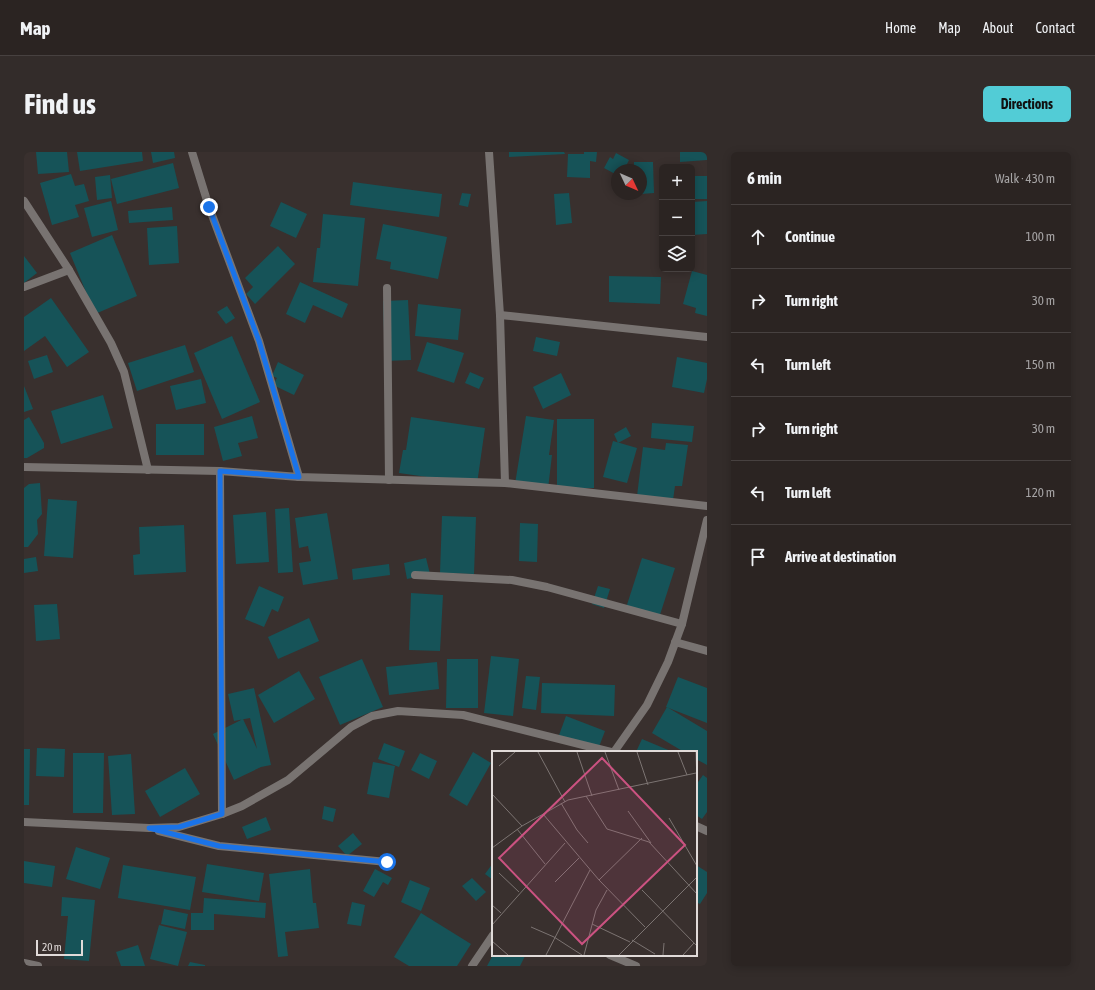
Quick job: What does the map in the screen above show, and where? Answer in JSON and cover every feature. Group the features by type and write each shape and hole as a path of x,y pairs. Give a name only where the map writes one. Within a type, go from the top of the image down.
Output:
{"street":[{"path":"192,152 209,207 259,341 299,477"},
{"path":"489,152 500,315 505,483"},
{"path":"24,201 69,270 111,343 124,372 148,470"},
{"path":"24,287 69,270"},
{"path":"387,288 389,480"},
{"path":"500,315 707,337"},
{"path":"24,467 220,471 299,477 505,483 707,506"},
{"path":"220,471 222,814"},
{"path":"613,751 647,705 668,662 682,624 707,520"},
{"path":"415,576 512,580 547,587 682,624"},
{"path":"675,642 707,651"},
{"path":"24,822 149,828 179,827 222,814 242,806 288,780 351,727 372,716 398,711 463,716 608,751"},
{"path":"697,826 707,831"},
{"path":"149,828 219,846 387,862"},
{"path":"472,966 492,936"},
{"path":"612,956 636,966"},
{"path":"24,963 38,966"}],"building":[{"path":"36,152 67,152 69,172 38,174"},
{"path":"77,152 142,152 143,161 80,171"},
{"path":"151,152 174,152 175,158 153,163"},
{"path":"509,152 564,152 565,154 509,157"},
{"path":"584,152 597,152 596,162 590,161 590,178 567,177 568,154 584,154"},
{"path":"680,152 707,152 707,160 680,162"},
{"path":"616,153 629,160 627,164 611,164 611,172 604,168 610,157 613,159"},
{"path":"634,162 653,162 654,193 647,194 647,164 634,164"},
{"path":"173,163 179,188 117,204 111,179"},
{"path":"71,174 75,186 84,184 89,201 75,205 79,217 52,225 40,183"},
{"path":"110,175 112,198 97,200 95,177"},
{"path":"695,176 707,176 707,199 695,199"},
{"path":"353,182 442,194 439,217 350,205"},
{"path":"462,193 471,194 468,207 459,205"},
{"path":"569,193 572,223 556,225 554,194"},
{"path":"111,201 118,230 92,237 84,208"},
{"path":"707,201 707,234 695,235 695,202"},
{"path":"281,202 307,214 296,238 270,226"},
{"path":"172,207 173,220 129,223 128,211"},
{"path":"323,214 365,218 358,286 313,282 317,248 320,248"},
{"path":"383,224 447,237 438,279 390,269 391,262 376,259"},
{"path":"177,226 179,263 149,265 147,228"},
{"path":"112,235 137,296 95,314 70,253"},
{"path":"278,246 295,264 255,304 246,294 253,287 245,278"},
{"path":"24,256 37,273 24,283"},
{"path":"692,272 707,275 707,316 695,313 696,308 683,304"},
{"path":"609,276 661,277 660,304 609,302"},
{"path":"300,282 348,304 342,318 313,305 305,323 286,314"},
{"path":"51,298 89,352 67,367 45,336 24,351 24,317"},
{"path":"408,300 411,360 385,361 383,301"},
{"path":"418,304 461,309 458,340 415,336"},
{"path":"227,306 235,318 226,324 217,312"},
{"path":"232,336 260,402 222,419 194,353"},
{"path":"536,337 560,342 557,356 533,351"},
{"path":"427,342 464,353 454,383 417,371"},
{"path":"185,345 194,372 137,391 128,363"},
{"path":"47,355 53,372 34,379 28,361"},
{"path":"677,357 707,363 707,379 704,393 672,387"},
{"path":"278,362 304,375 294,395 273,385 277,378 272,376"},
{"path":"470,372 484,378 479,389 465,383"},
{"path":"561,373 571,395 543,409 533,387"},
{"path":"201,379 206,403 176,410 170,386"},
{"path":"24,386 33,409 24,412"},
{"path":"103,395 113,428 61,444 51,411"},
{"path":"252,416 258,438 238,443 242,456 223,461 214,427"},
{"path":"526,416 554,420 549,455 552,455 548,489 515,484"},
{"path":"29,417 44,443 44,448 27,458 24,458 24,420"},
{"path":"411,417 485,428 477,484 399,473 403,450 406,450"},
{"path":"557,419 594,419 594,488 557,488"},
{"path":"652,423 694,426 692,442 651,438"},
{"path":"156,424 204,424 204,455 156,455"},
{"path":"626,427 631,436 618,443 614,434"},
{"path":"613,441 637,448 627,483 603,477"},
{"path":"666,443 688,445 682,486 675,486 673,500 637,496 643,447 665,450"},
{"path":"40,483 42,514 37,520 38,534 28,547 24,547 24,488 29,484"},
{"path":"48,499 77,501 73,558 44,556"},
{"path":"289,508 293,572 278,573 275,509"},
{"path":"266,512 269,562 236,564 233,515"},
{"path":"327,513 338,579 303,585 299,563 311,561 308,546 299,548 295,518"},
{"path":"442,516 476,517 474,574 440,573"},
{"path":"520,523 538,524 537,562 519,561"},
{"path":"184,525 186,572 134,575 133,555 140,554 139,527"},
{"path":"36,557 38,571 24,573 24,559"},
{"path":"426,558 430,574 407,579 404,563"},
{"path":"642,558 675,568 658,621 625,611"},
{"path":"389,564 390,575 353,580 352,569"},
{"path":"259,586 284,597 278,612 272,609 264,627 245,619"},
{"path":"598,586 610,589 604,608 592,604"},
{"path":"411,593 443,595 440,651 409,650"},
{"path":"57,604 60,639 36,641 34,605"},
{"path":"309,618 319,641 278,659 268,637"},
{"path":"491,656 519,659 513,716 484,713"},
{"path":"362,659 383,707 340,725 319,677"},
{"path":"447,659 478,659 478,708 446,708"},
{"path":"437,662 439,689 389,695 386,667"},
{"path":"299,671 315,699 274,723 258,695"},
{"path":"526,676 540,677 536,710 522,708"},
{"path":"678,677 707,688 707,723 666,707"},
{"path":"542,683 615,685 614,716 541,713"},
{"path":"254,688 271,765 261,767 234,780 213,734 242,720 234,721 228,694","holes":["250,718 257,749 243,719"]},
{"path":"667,707 707,731 707,765 697,760 697,751 682,751 652,733"},
{"path":"566,716 605,731 597,751 558,738"},
{"path":"642,739 671,751 636,751"},
{"path":"384,743 405,751 399,767 378,759"},
{"path":"37,748 65,749 64,777 36,776"},
{"path":"24,749 30,749 29,805 24,805"},
{"path":"473,752 491,763 467,806 449,795"},
{"path":"73,753 104,753 103,813 73,813"},
{"path":"420,753 437,761 429,779 411,770"},
{"path":"131,754 135,814 112,815 108,756"},
{"path":"373,762 395,766 389,798 367,794"},
{"path":"185,768 200,794 160,817 145,791"},
{"path":"703,775 707,778 707,812 702,819 697,816 697,784"},
{"path":"324,806 336,809 333,822 322,819"},
{"path":"266,817 271,830 247,839 242,827"},
{"path":"353,833 362,844 347,856 338,846"},
{"path":"76,847 110,858 100,889 66,879"},
{"path":"24,861 55,866 52,887 24,883"},
{"path":"207,864 264,873 259,901 202,892"},
{"path":"492,864 492,879 485,874"},
{"path":"123,865 196,877 190,910 118,898"},
{"path":"697,866 707,872 707,893 700,904 697,902"},
{"path":"310,869 313,903 316,903 319,928 285,932 288,956 278,957 269,874"},
{"path":"375,869 392,878 388,885 383,882 374,897 363,891"},
{"path":"472,878 486,892 476,901 462,886"},
{"path":"410,880 430,888 421,911 401,902"},
{"path":"62,897 95,900 89,961 64,959 68,916 61,916"},
{"path":"204,898 266,903 265,918 214,914 214,930 191,930 191,913 203,913"},
{"path":"352,902 365,905 361,926 347,924"},
{"path":"164,909 188,914 185,929 161,924"},
{"path":"421,913 471,944 457,966 409,966 394,957"},
{"path":"159,925 187,932 178,966 150,959"},
{"path":"138,945 145,966 121,966 116,952"},
{"path":"492,956 525,956 520,966 487,966"},
{"path":"190,962 205,965 205,966 188,966"}],"route":[{"path":"209,207 259,341 299,477 220,471 222,814 179,827 149,828 219,846 387,862"}]}
